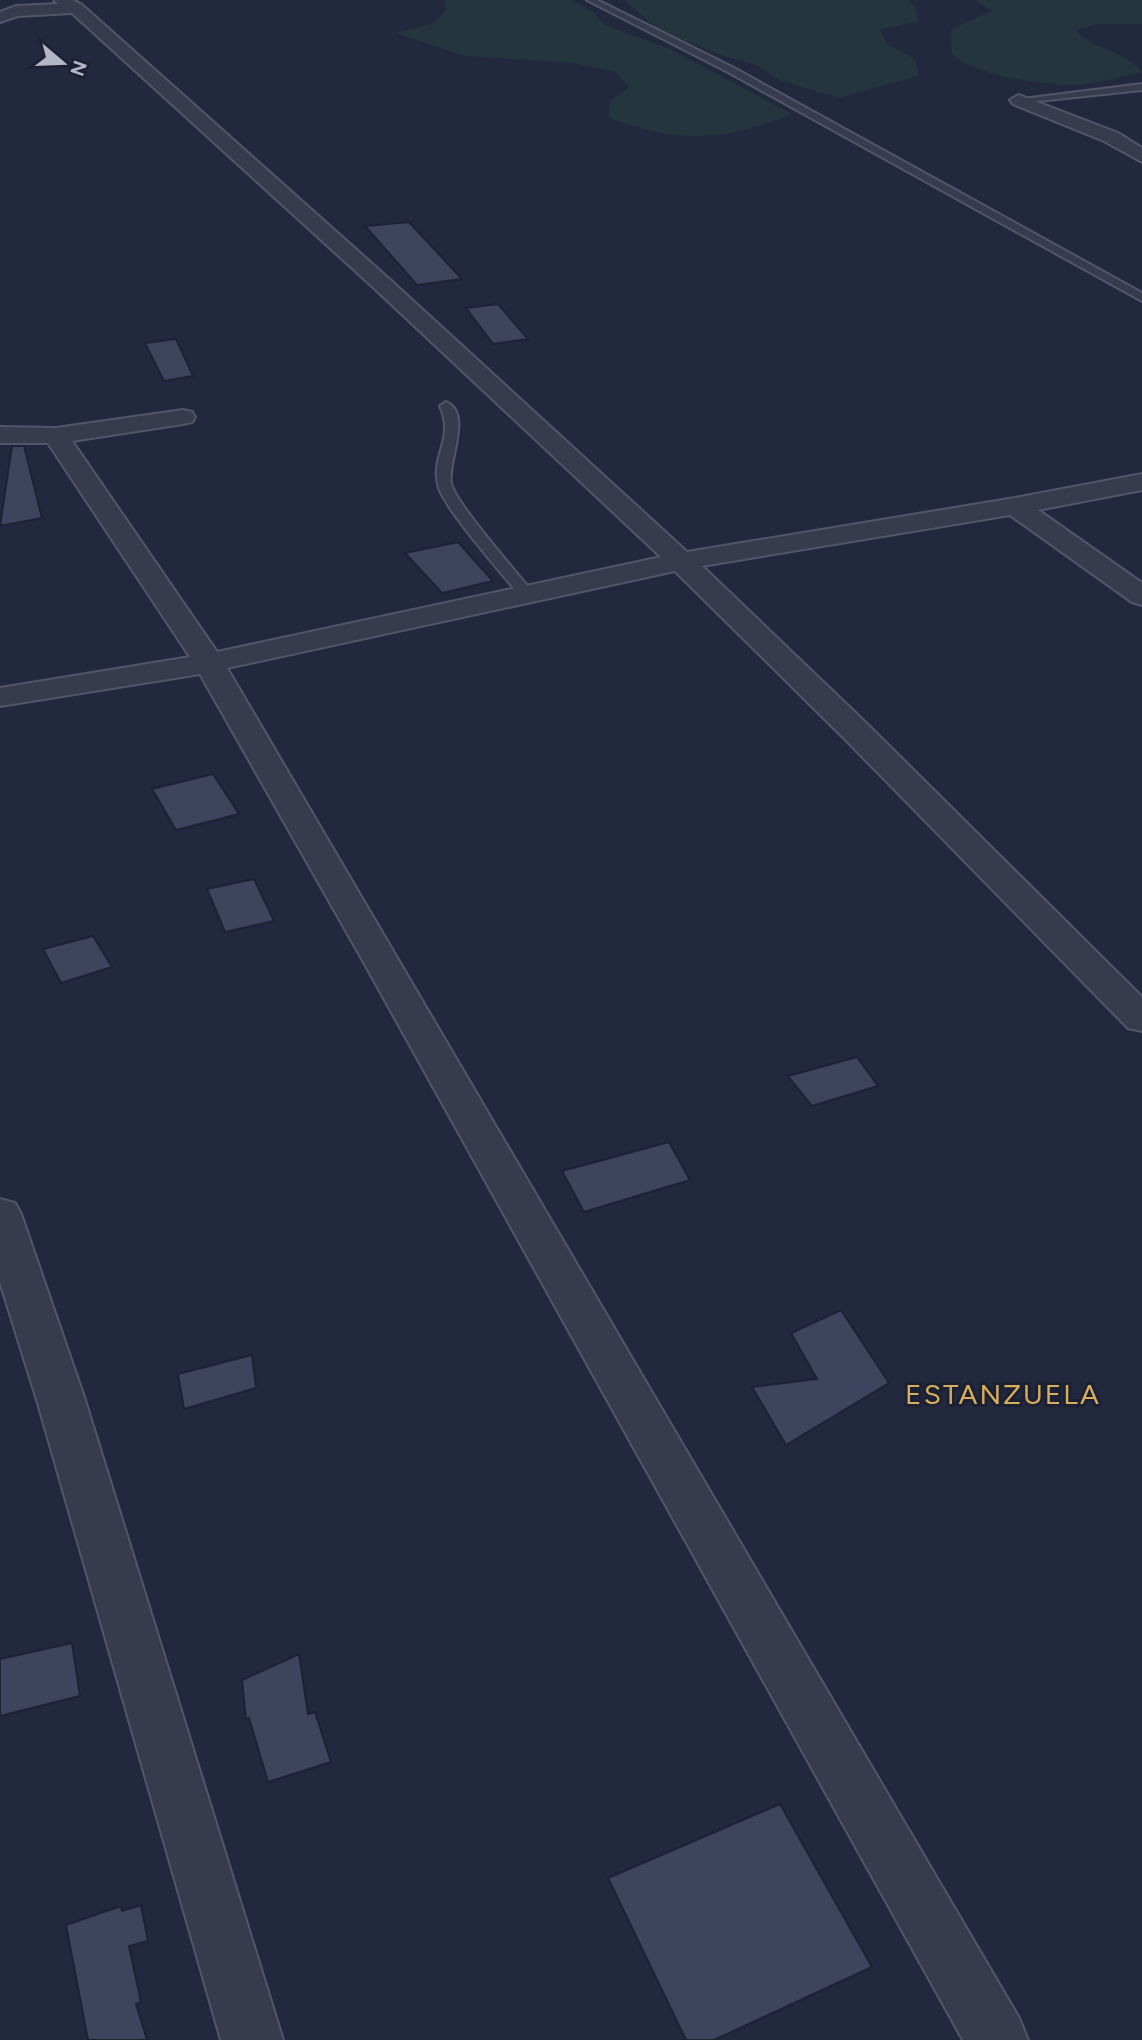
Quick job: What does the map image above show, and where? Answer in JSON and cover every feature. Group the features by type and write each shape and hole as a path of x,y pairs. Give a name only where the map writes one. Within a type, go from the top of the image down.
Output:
{"street":[{"path":"0,17 16,11 69,4 330,234 681,561 935,808 1142,1020"},
{"path":"1019,100 1111,137 1142,156"},
{"path":"0,435 56,436 183,417"},
{"path":"56,436 209,663 382,959 997,2040"},
{"path":"0,697 209,663 681,561 1015,506 1142,482"},
{"path":"1015,506 1142,596"},
{"path":"0,1214 61,1400 252,2040"}],"lane":[{"path":"591,0 731,70 1142,298"},
{"path":"1019,100 1142,87"},
{"path":"446,407 454,425 444,454 441,476 447,494 527,595"}],"shaded area":[{"path":"445,0 571,0 593,12 605,25 670,49 792,114 744,130 700,136 657,132 609,118 610,101 629,87 615,72 573,63 465,56 396,33 433,23 446,11"},
{"path":"624,0 908,0 915,7 919,21 880,30 887,44 915,59 919,76 838,98 779,80 757,65 718,54 659,30"},
{"path":"974,0 1142,0 1142,24 1098,24 1076,30 1091,42 1135,64 1142,72 1077,85 1030,81 977,69 952,54 951,29 992,11"}],"building":[{"path":"409,222 462,279 417,285 365,226"},
{"path":"498,304 528,339 493,344 466,308"},
{"path":"176,339 193,376 164,381 145,343"},
{"path":"12,446 24,446 42,518 0,526"},
{"path":"458,542 493,581 442,593 405,553"},
{"path":"213,774 239,814 176,830 152,789"},
{"path":"254,879 274,921 225,932 207,889"},
{"path":"93,936 112,967 61,983 43,949"},
{"path":"857,1057 878,1086 812,1106 788,1076"},
{"path":"669,1142 690,1180 584,1212 562,1171"},
{"path":"841,1310 889,1383 786,1445 752,1387 817,1379 791,1333"},
{"path":"252,1355 256,1388 184,1409 178,1374"},
{"path":"72,1643 80,1696 0,1716 0,1659"},
{"path":"299,1654 308,1714 315,1712 331,1762 268,1782 249,1718 246,1719 242,1680"},
{"path":"780,1804 872,1967 714,2040 686,2040 608,1878"},
{"path":"141,1905 148,1941 129,1946 141,2002 136,2004 147,2040 88,2040 66,1925 121,1906 122,1911"}],"district":[{"name":"ESTANZUELA","path":"1003,1394"}]}
